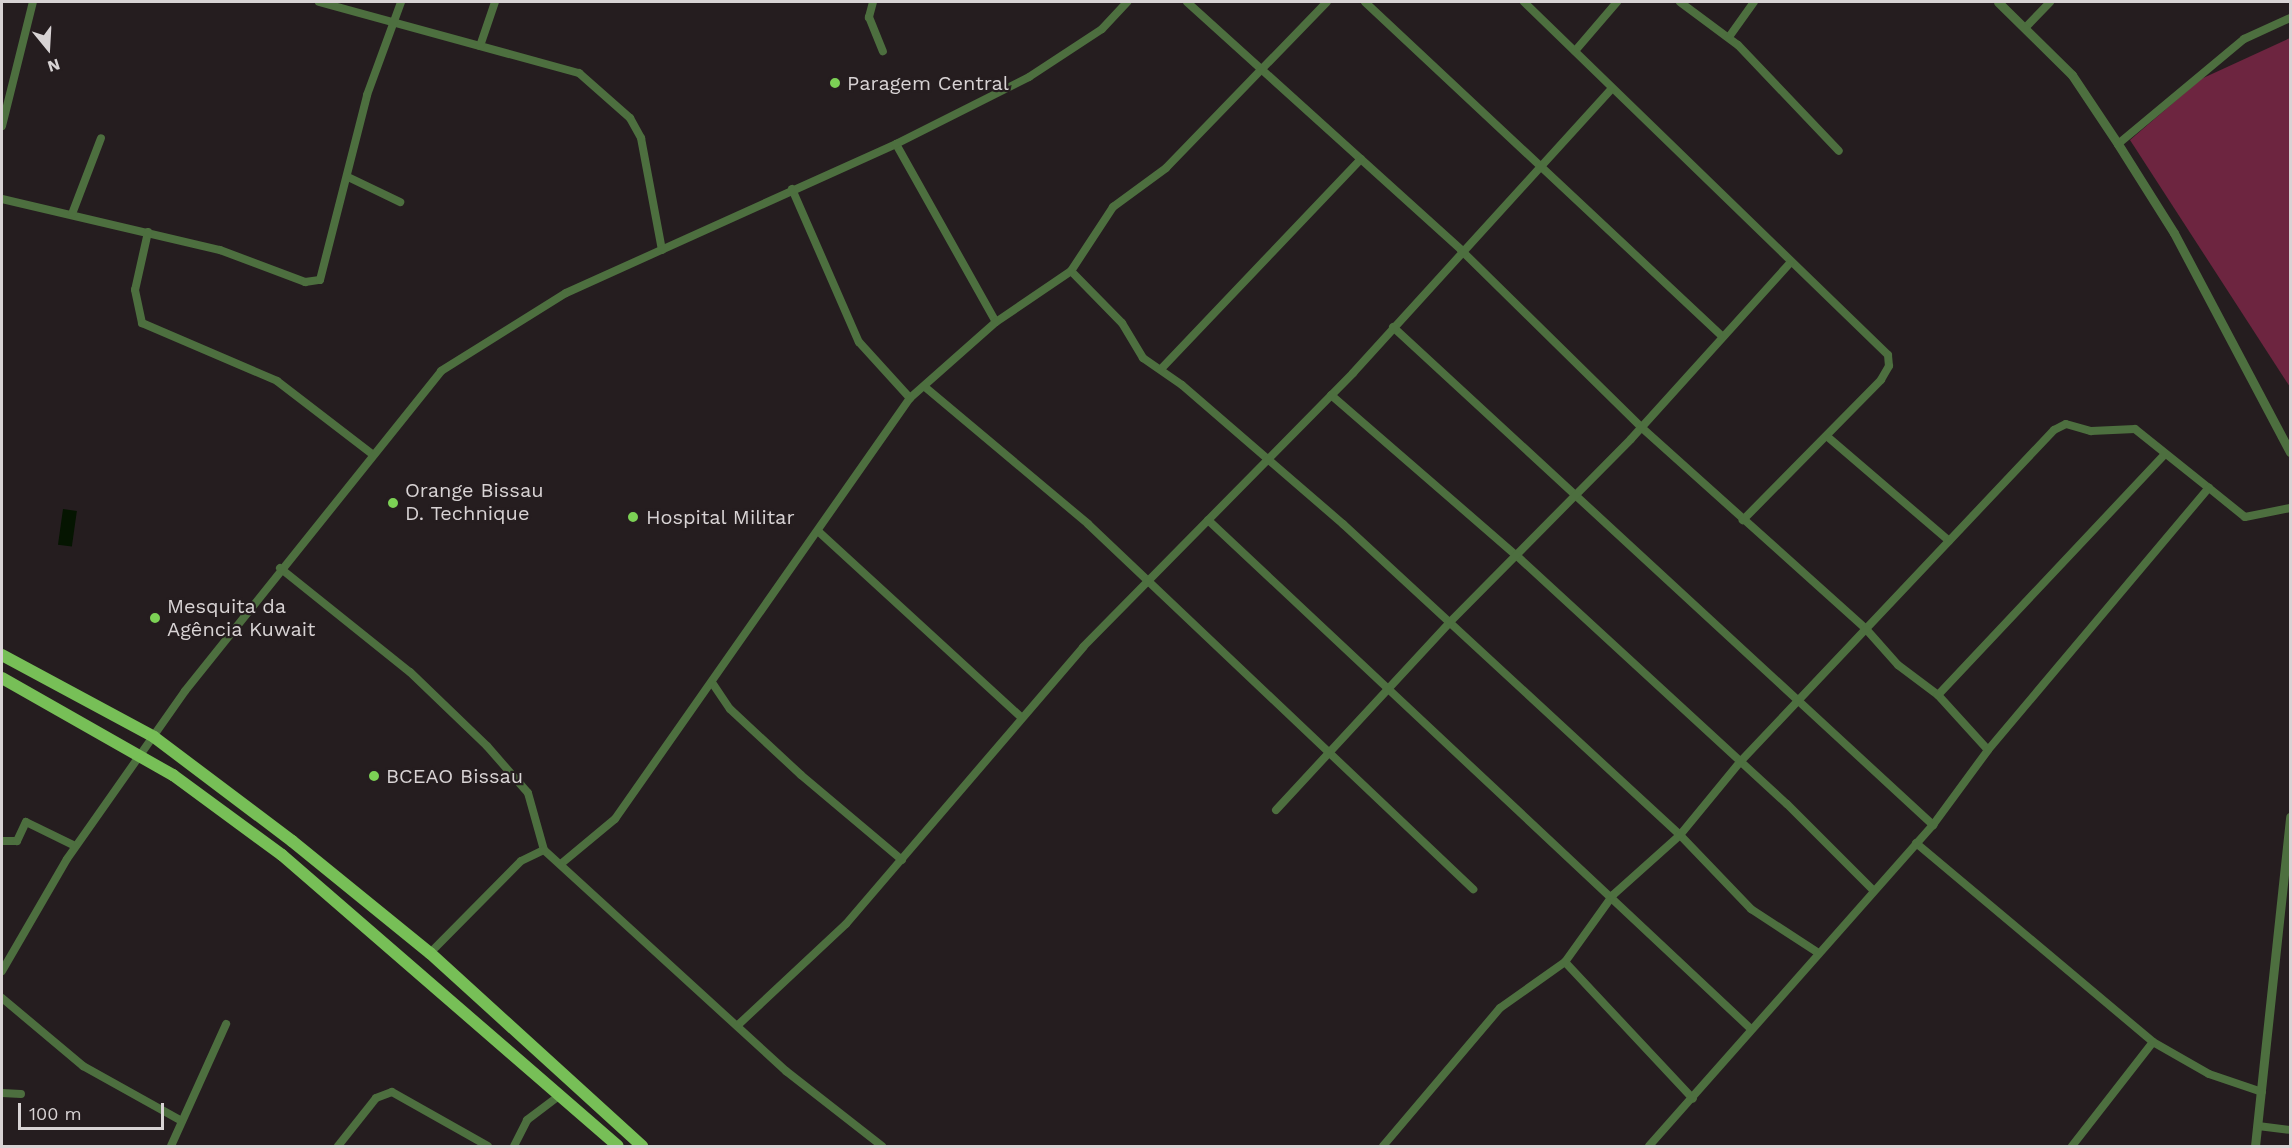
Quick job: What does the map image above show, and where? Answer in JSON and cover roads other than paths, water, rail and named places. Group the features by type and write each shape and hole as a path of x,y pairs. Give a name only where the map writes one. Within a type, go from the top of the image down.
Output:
{"main road":[{"path":"2,655 154,737 430,953 642,1146"},
{"path":"2,678 140,755 282,855 618,1146"}],"street":[{"path":"2,126 33,2"},
{"path":"319,2 579,73 630,118 645,154 662,249"},
{"path":"2,199 148,232 314,282 323,271 390,22 401,2"},
{"path":"480,46 495,2"},
{"path":"873,2 869,17 883,51"},
{"path":"2,971 75,846 140,755 280,568 371,453 428,385 460,356 566,293 896,144 1029,77 1102,29 1127,2"},
{"path":"1187,2 1261,72 1362,159 1461,250 1641,427 1866,629 1898,665 1938,695 1988,750"},
{"path":"562,863 615,819 713,684 910,398 996,322 1071,271 1113,207 1166,168 1327,2"},
{"path":"1365,2 1537,169 1604,224 1723,337"},
{"path":"1524,2 1575,51 1610,91 1890,360 1881,380 1829,438 1743,520"},
{"path":"1575,51 1617,2"},
{"path":"1680,2 1729,37 1839,151"},
{"path":"1729,37 1754,2"},
{"path":"1998,2 2027,26 2072,75 2118,144 2174,233 2290,452"},
{"path":"2027,26 2050,2"},
{"path":"2118,144 2244,39 2290,18"},
{"path":"738,1025 846,924 1022,718 1208,519 1331,396 1461,250 1610,91"},
{"path":"72,214 101,138"},
{"path":"896,144 996,322"},
{"path":"1161,369 1362,159"},
{"path":"348,177 400,202"},
{"path":"792,189 859,342 910,398"},
{"path":"148,232 135,290 142,323 277,381 371,453"},
{"path":"1276,810 1450,622 1641,427 1790,263"},
{"path":"1071,271 1122,323 1136,351 1268,458 1450,622 1680,835 1751,909 1817,952"},
{"path":"1393,327 1934,825"},
{"path":"925,387 1148,582 1328,755 1473,889"},
{"path":"1331,396 1516,555 1740,762 1872,890"},
{"path":"1383,1146 1500,1008 1565,962 1613,895 1680,835 1740,762 2061,425 2091,431 2131,428 2245,517 2290,508"},
{"path":"1829,438 1949,541"},
{"path":"1938,695 2165,454"},
{"path":"1649,1146 1693,1099 1872,890 1934,825 1988,750 2209,488"},
{"path":"1208,519 1391,688 1474,772 1613,895 1751,1029"},
{"path":"819,532 1022,718"},
{"path":"280,568 410,672 487,746 528,793 544,850 562,863 738,1025 882,1146"},
{"path":"713,684 730,709 793,768 902,860"},
{"path":"2255,1146 2290,817"},
{"path":"2,842 17,841 26,822 75,846"},
{"path":"1916,843 2153,1042 2209,1074 2262,1092"},
{"path":"430,953 521,861 544,850"},
{"path":"1565,962 1693,1099"},
{"path":"2,998 83,1066 182,1120"},
{"path":"171,1146 226,1024"},
{"path":"2072,1146 2153,1042"},
{"path":"338,1146 376,1098 392,1092 488,1146"},
{"path":"2,1093 21,1094"},
{"path":"514,1146 527,1120 560,1096"},
{"path":"2258,1126 2290,1130"}],"place":[{"name":"Paragem Central","path":"835,83"},
{"name":"Orange Bissau D. Technique","path":"393,503"},
{"name":"Hospital Militar","path":"633,517"},
{"name":"Mesquita da Agência Kuwait","path":"155,618"},
{"name":"BCEAO Bissau","path":"374,776"}]}
